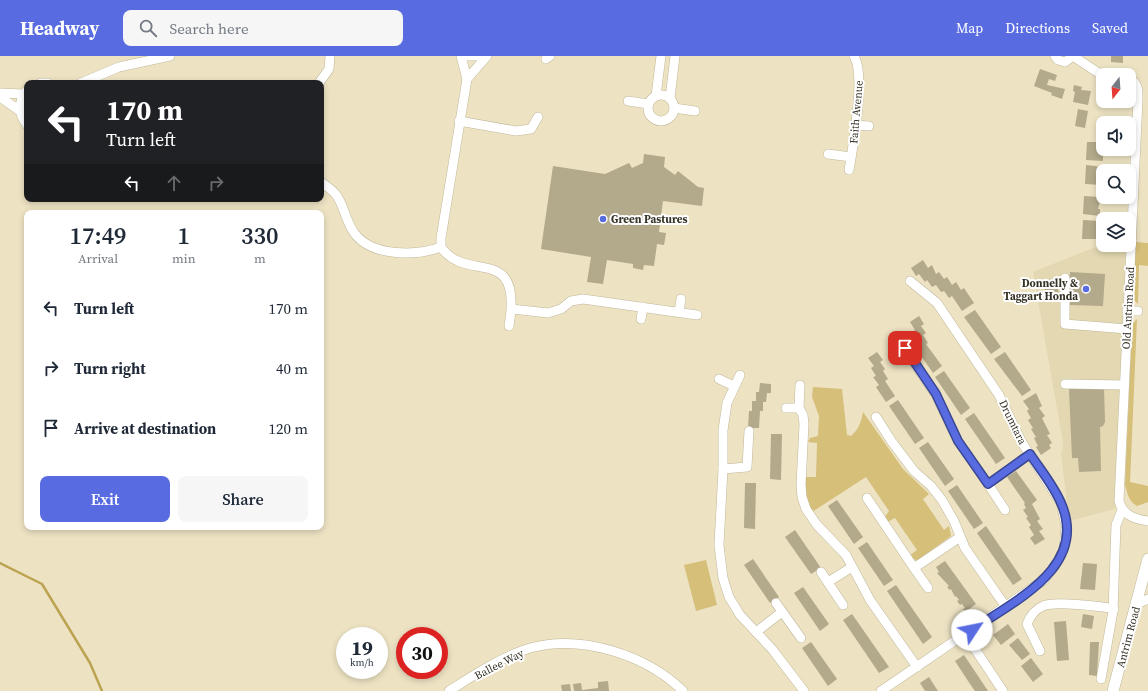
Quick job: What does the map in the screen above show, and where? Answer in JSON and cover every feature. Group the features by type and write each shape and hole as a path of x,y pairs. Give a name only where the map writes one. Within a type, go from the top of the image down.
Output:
{"main road":[{"name":"Antrim Road","path":"1113,691 1148,559"}],"street":[{"path":"89,80 119,67 170,56"},
{"path":"321,80 329,69 330,56"},
{"path":"461,56 467,79 442,230 441,247 455,261 494,269 506,279 511,292 512,309 509,326"},
{"path":"468,56 483,56"},
{"path":"467,79 487,56"},
{"path":"649,104 656,96 661,56"},
{"path":"649,104 651,115 661,121 669,118 674,108 670,98 675,56"},
{"name":"Faith Avenue","path":"849,170 856,125 859,74 854,56"},
{"path":"1055,56 1058,60 1064,62 1073,56 1096,71"},
{"name":"Old Antrim Road","path":"1133,164 1138,100 1138,87 1136,85"},
{"path":"0,94 24,92"},
{"path":"24,94 20,102 20,111 24,121"},
{"path":"656,96 663,95 670,98"},
{"path":"0,97 20,111"},
{"path":"628,101 649,104"},
{"path":"674,108 695,111"},
{"path":"459,121 500,125 516,131 531,129 538,117"},
{"path":"856,125 869,126"},
{"path":"828,154 851,157"},
{"path":"324,185 336,195 355,234 363,242 374,247 396,253 430,252 441,247"},
{"name":"Old Antrim Road","path":"1101,679 1114,608 1116,525 1122,510 1119,501 1127,329 1131,204"},
{"path":"1065,278 1065,324 1127,329"},
{"name":"Drumtara","path":"881,691 1032,589 1048,576 1058,562 1065,542 1065,518 1061,503 1017,435 999,395 937,303 910,281"},
{"path":"512,309 548,313 561,309 571,301 583,299 698,315"},
{"path":"679,312 681,299"},
{"path":"642,307 642,318"},
{"path":"1127,311 1138,311"},
{"path":"903,339 908,354 936,394 958,441 1005,510"},
{"path":"740,375 727,403 724,418 723,469 718,545 723,578 734,606 779,658 804,691"},
{"path":"719,379 734,386"},
{"path":"1065,384 1124,385"},
{"path":"800,385 799,408 803,415 804,424 801,485 802,497 809,516 841,549 870,600 917,667"},
{"path":"786,408 799,408"},
{"path":"876,417 892,442 914,471 931,486 942,500 954,521 965,548 1006,607"},
{"path":"723,469 747,467 749,431"},
{"path":"988,484 1030,454"},
{"path":"867,498 928,588"},
{"path":"1122,510 1132,517 1148,521"},
{"path":"914,568 960,537"},
{"path":"828,582 852,567"},
{"path":"821,572 843,605"},
{"path":"1137,604 1148,599"},
{"path":"776,603 801,638"},
{"path":"1040,651 1027,624 1032,614 1043,606 1098,606 1114,608"},
{"path":"756,632 782,612"},
{"path":"965,634 1003,691"},
{"name":"Ballee Way","path":"449,691 506,658 530,648 571,645 593,646 614,651 639,661 666,676 683,691"},
{"path":"1107,650 1123,653"}],"shaded area":[{"path":"1136,242 1148,243 1148,266 1139,265 1138,304 1133,299"},
{"path":"1096,247 1096,252 1126,252 1115,509 1069,521 1061,453 1063,448 1062,437 1033,272"},
{"path":"1137,319 1130,482 1148,486 1148,502 1137,506 1130,500 1125,485 1132,324"},
{"path":"813,387 842,389 847,435 851,436 856,431 863,412 903,469 929,494 923,499 944,530 949,526 951,536 918,560 912,559 909,556 917,550 895,518 886,523 884,518 889,511 866,477 812,512 805,495 805,477 816,477 817,443 808,442 810,438 818,436 819,416 812,397"},
{"path":"706,560 717,605 696,611 684,565"}],"building":[{"path":"1111,56 1123,56 1123,63 1111,62"},
{"path":"1040,69 1057,75 1055,81 1049,79 1047,85 1065,89 1062,99 1051,95 1052,93 1034,86"},
{"path":"1074,85 1082,87 1081,90 1091,91 1088,105 1073,102 1075,92 1073,91"},
{"path":"1078,109 1088,111 1085,128 1075,126"},
{"path":"1087,142 1096,142 1096,156 1103,156 1103,161 1086,160"},
{"name":"Green Pastures","path":"644,154 665,157 664,167 675,175 678,171 698,187 704,188 702,206 663,201 659,232 666,233 664,245 657,244 654,266 644,265 643,270 633,268 633,264 607,260 603,284 587,282 591,257 541,249 553,166 605,174 629,163 632,168 643,163"},
{"path":"1086,165 1096,166 1096,185 1085,184"},
{"path":"1084,196 1096,197 1096,204 1099,204 1098,209 1100,209 1100,212 1096,212 1096,216 1083,214"},
{"path":"1083,220 1096,221 1096,239 1082,239"},
{"path":"923,260 928,268 932,265 936,274 939,272 944,279 947,277 952,285 956,282 961,290 964,288 974,303 962,311 952,296 949,298 944,291 941,292 936,285 932,287 927,280 925,282 919,274 916,276 911,268"},
{"name":"Donnelly & Taggart Honda","path":"1070,272 1105,274 1103,306 1068,305"},
{"path":"1055,278 1060,298 1047,301 1043,281"},
{"path":"975,310 1001,347 991,354 964,317"},
{"path":"919,316 924,324 921,326 926,333 923,335 928,343 926,344 942,366 933,373 917,350 919,349 914,342 917,339 912,332 915,330 910,322"},
{"path":"877,352 883,360 880,362 885,369 883,371 888,379 885,381 895,396 886,402 876,387 879,385 873,377 876,376 871,368 874,366 868,358"},
{"path":"1005,352 1031,390 1022,396 994,359"},
{"path":"944,371 970,408 961,415 935,377"},
{"path":"760,383 771,384 771,393 767,393 766,402 763,402 763,411 760,411 759,428 748,428 749,411 752,411 752,401 756,401 756,392 759,392"},
{"path":"1104,388 1105,422 1103,426 1100,427 1101,471 1079,472 1078,458 1072,458 1069,389"},
{"path":"1036,393 1042,406 1039,408 1045,416 1042,418 1050,434 1047,435 1052,443 1049,445 1051,448 1041,455 1036,447 1038,446 1034,438 1036,437 1031,429 1033,428 1028,420 1031,418 1027,411 1029,409 1023,401"},
{"path":"898,400 924,438 915,444 889,406"},
{"path":"974,413 1005,458 996,464 965,419"},
{"path":"771,434 782,434 781,480 770,479"},
{"path":"928,442 954,479 945,486 919,448"},
{"path":"1016,471 1037,500 1032,504 1040,519 1037,521 1043,529 1039,531 1045,539 1035,545 1030,538 1034,535 1029,527 1031,525 1023,510 1026,508 1025,503 1007,477"},
{"path":"745,483 756,483 755,529 744,528"},
{"path":"957,485 983,523 974,529 948,491"},
{"path":"837,500 863,537 854,544 828,506"},
{"path":"986,526 1022,579 1013,585 977,533"},
{"path":"795,530 821,568 811,574 785,537"},
{"path":"867,542 893,580 884,586 858,548"},
{"path":"753,559 779,597 770,603 744,565"},
{"path":"945,561 976,604 965,612 963,609 965,608 962,604 960,605 957,601 959,600 956,596 955,597 951,589 950,590 947,587 949,586 937,573 939,572 936,567"},
{"path":"1083,563 1097,564 1095,590 1080,589"},
{"path":"896,585 932,637 923,644 887,591"},
{"path":"803,587 829,624 820,631 794,593"},
{"path":"852,614 889,667 879,673 843,620"},
{"path":"1083,614 1094,616 1092,629 1081,627"},
{"path":"1066,621 1069,660 1057,661 1054,622"},
{"path":"1008,624 1015,634 1001,645 993,635"},
{"path":"1018,638 1030,654 1022,660 1009,645"},
{"path":"811,642 837,679 828,686 802,648"},
{"path":"1090,642 1099,642 1097,676 1089,675"},
{"path":"964,655 988,691 975,691 970,684 955,661"},
{"path":"1031,658 1043,674 1033,682 1021,666"},
{"path":"929,677 938,691 925,691 920,683"},
{"path":"608,681 609,691 574,691 573,684 581,683 582,690 598,688 598,682"},
{"path":"570,684 571,691 562,691 561,685"}],"waterway":[{"path":"0,563 42,584 90,663 102,691"}],"place":[{"name":"Green Pastures","path":"603,219"},
{"name":"Donnelly & Taggart Honda","path":"1086,289"}],"route":[{"path":"905,348 936,394 958,441 988,484 1030,454 1058,497 1064,510 1066,533 1064,549 1052,571 1044,580 1032,589 972,630"}]}
